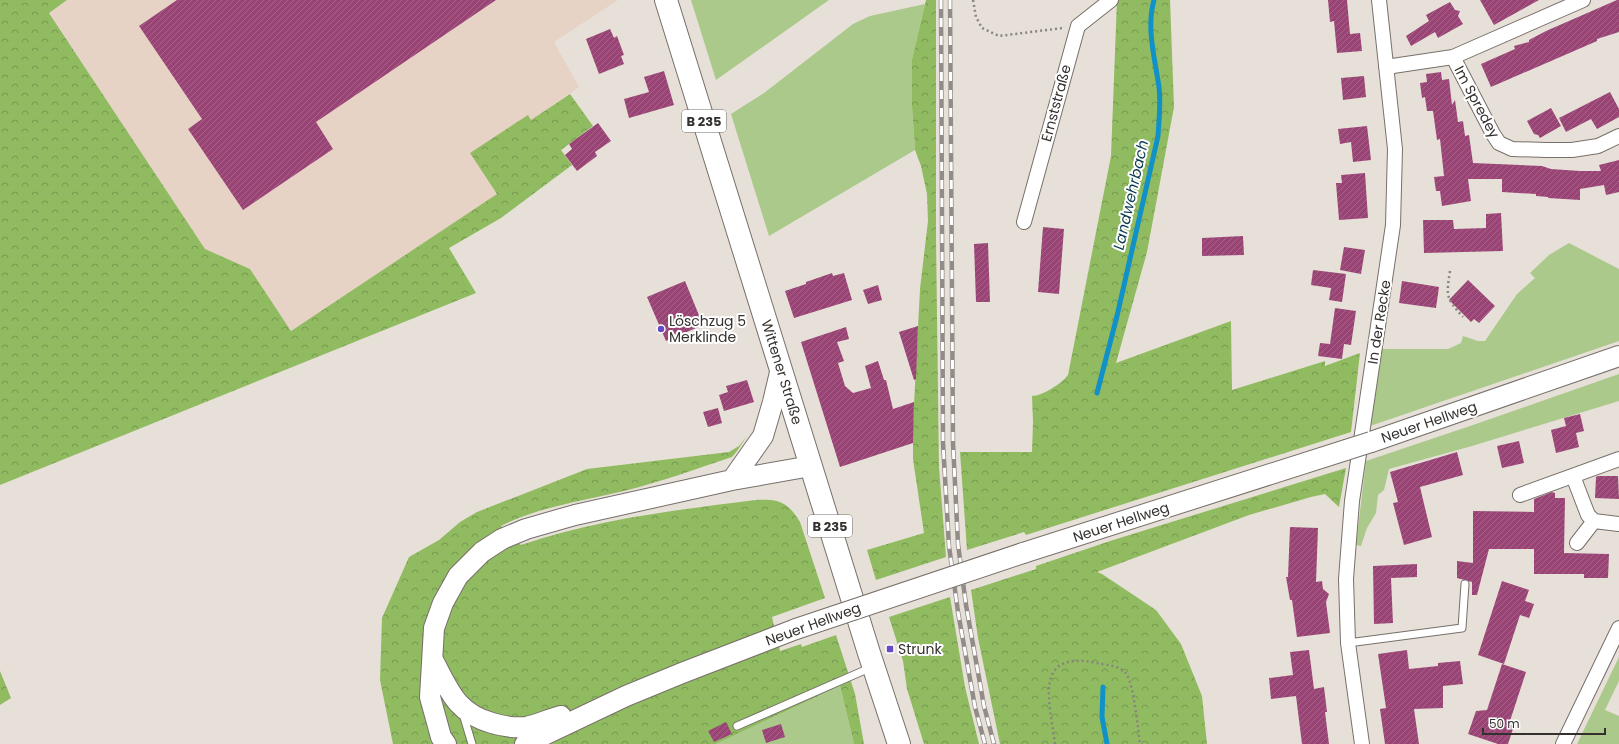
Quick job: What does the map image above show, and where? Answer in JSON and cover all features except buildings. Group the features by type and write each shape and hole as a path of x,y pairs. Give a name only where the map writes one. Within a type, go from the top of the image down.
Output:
{"main road":[{"name":"Wittener Straße","path":"666,0 899,744"},
{"name":"Neuer Hellweg","path":"525,744 626,696 682,672 796,629 1023,553 1371,442 1619,356"},
{"path":"732,480 763,436 781,368"},
{"path":"446,744 441,737 430,698 434,628 443,603 458,576 482,552 502,539 526,529 575,515 732,480 811,466"},
{"name":"Neuer Hellweg","path":"432,659 449,690 462,708 480,720 501,726 525,727 626,696"}],"street":[{"path":"1078,26 1112,0"},
{"name":"In der Recke","path":"1362,744 1348,644 1346,595 1348,528 1393,225 1395,149 1379,0"},
{"name":"Im Spredey","path":"1386,67 1453,57 1583,0"},
{"name":"Ernststraße","path":"1024,222 1078,26"},
{"name":"Im Spredey","path":"1453,57 1499,143 1512,149 1572,150 1598,146 1619,136"},
{"path":"1520,495 1619,459"},
{"path":"1572,476 1588,515 1594,521 1619,524"},
{"path":"1577,543 1594,521"},
{"path":"1563,744 1619,628"}],"lane":[{"path":"1348,644 1462,628 1465,584"},
{"path":"737,726 874,666"},
{"path":"462,708 472,744"}],"path":[{"path":"973,0 976,17 982,28 999,36 1078,26"},
{"path":"1450,271 1448,284 1449,301 1463,317"},
{"path":"1055,744 1048,689 1050,678 1057,668 1068,661 1084,660 1112,666 1127,674 1131,685 1140,744"}],"shaded area":[{"path":"67,0 618,0 554,42 579,87 531,120 528,115 498,194 291,331 250,269 205,249 49,12"}],"green space":[{"path":"0,0 67,0 49,13 205,249 250,269 291,331 497,194 470,153 528,115 531,120 570,94 593,126 561,150 572,165 501,218 449,248 476,293 0,485"},
{"path":"691,0 829,0 716,80"},
{"path":"926,0 936,0 936,238 939,467 946,557 876,580 867,550 924,533 913,459 913,424 920,289 928,221 927,194 921,166 915,150 912,107 912,59"},
{"path":"1117,0 1170,0 1174,107 1147,252 1116,363 1231,321 1232,390 1325,361 1325,366 1360,353 1351,432 1026,535 1024,532 967,550 960,452 1032,452 1032,396 1041,394 1052,388 1068,375 1111,156"},
{"path":"925,4 912,59 912,107 915,150 769,236 731,114 764,93 853,24 870,16"},
{"path":"1569,243 1619,269 1619,341 1370,426 1381,349 1448,349 1461,343 1463,336 1478,341 1485,341 1517,294 1535,278 1530,273 1549,255"},
{"path":"1619,374 1619,401 1472,446 1389,469 1384,490 1378,495 1376,513 1367,528 1361,546 1356,545 1366,461"},
{"path":"747,436 732,457 638,487 545,509 515,519 501,526 521,545 579,528 637,516 756,500 777,501 787,506 796,515 800,522 825,598 772,617 780,651 801,644 802,647 836,635 855,694 864,744 854,744 840,686 716,744 393,744 380,680 382,618 409,557 439,540 460,522 477,512 587,469 729,452 739,446"},
{"path":"1346,468 1339,507 1325,494 1311,497 1249,515 1097,572 1156,610 1181,644 1202,696 1207,744 1000,744 978,638 971,590 1036,569 1036,566 1110,541"},
{"path":"950,597 965,687 979,744 924,744 907,689 903,661 889,617"},
{"path":"1619,657 1619,681 1605,710 1619,716 1619,744 1577,744"},
{"path":"0,671 11,698 0,705"},
{"path":"840,686 854,744 716,744"}],"waterway":[{"name":"Landwehrbach","path":"1097,393 1117,316 1158,136 1160,93 1151,32 1154,0"},
{"name":"Landwehrbach","path":"1103,687 1102,717 1107,744"}],"railway":[{"path":"941,0 943,443 949,546 958,612 975,707 985,744"},
{"path":"950,0 953,443 958,544 966,605 984,706 994,744"}],"place":[{"name":"Löschzug 5 Merklinde","path":"661,329"},
{"name":"Strunk","path":"890,649"}]}
